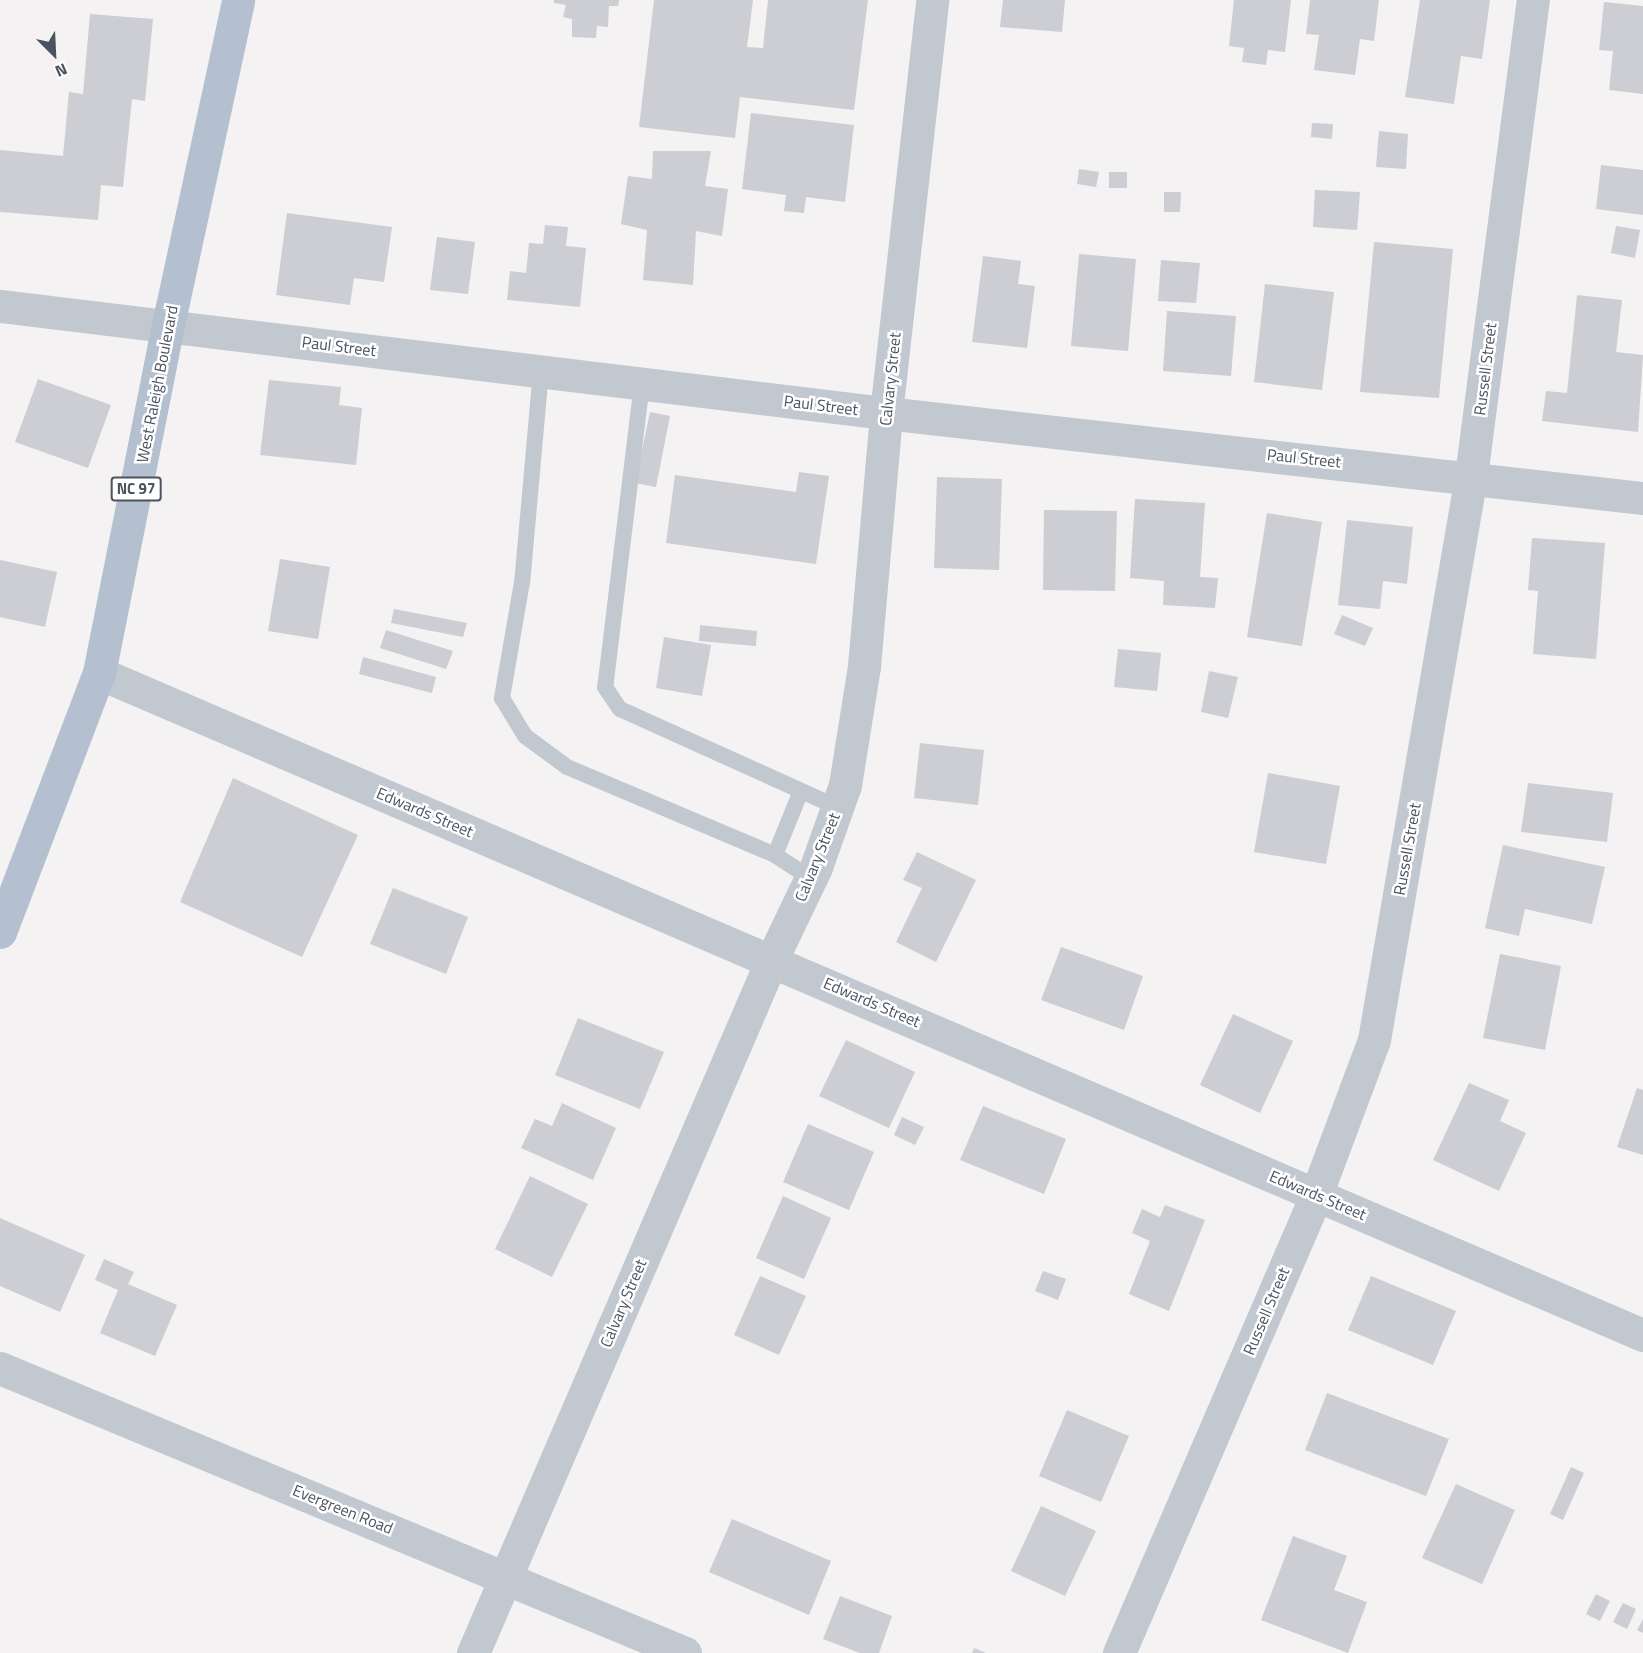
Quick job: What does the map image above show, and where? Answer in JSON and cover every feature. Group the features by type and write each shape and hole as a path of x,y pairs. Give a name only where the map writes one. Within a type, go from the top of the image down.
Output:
{"main road":[{"name":"West Raleigh Boulevard","path":"0,932 99,673 168,325 238,0"}],"street":[{"name":"Calvary Street","path":"473,1653 772,959 810,878 847,774 863,677 886,413 932,0"},
{"name":"Russell Street","path":"1119,1653 1316,1195 1374,1040 1471,476 1533,0"},
{"name":"Paul Street","path":"0,306 886,413 1471,476 1643,498"},
{"name":"Edwards Street","path":"99,673 772,959 1643,1335"},
{"name":"Evergreen Road","path":"0,1368 505,1575 685,1653"}],"lane":[{"path":"541,371 522,582 502,698 525,736 567,767 775,855 810,878"},
{"path":"642,383 605,687 620,710 837,807"},
{"path":"775,855 801,791"}],"building":[{"path":"554,0 619,0 618,6 609,6 608,27 597,26 596,38 572,37 572,19 563,17 566,5 554,3"},
{"path":"654,0 753,0 747,47 763,48 768,0 868,0 854,110 740,97 735,138 639,127"},
{"path":"1003,0 1065,0 1062,32 1000,27"},
{"path":"1234,0 1291,0 1285,52 1268,50 1266,65 1242,62 1244,48 1229,46"},
{"path":"1310,0 1379,0 1374,41 1360,39 1355,75 1314,70 1319,35 1306,34"},
{"path":"1420,0 1490,0 1482,59 1461,56 1454,104 1405,97"},
{"path":"1604,2 1643,6 1643,94 1609,90 1613,51 1599,50"},
{"path":"90,14 153,19 145,101 132,99 123,187 101,185 98,220 0,212 0,150 63,156 69,92 83,94"},
{"path":"751,113 854,125 845,202 806,197 804,213 784,211 786,195 742,189"},
{"path":"1312,123 1333,124 1332,139 1311,137"},
{"path":"1379,131 1408,134 1406,169 1376,167"},
{"path":"653,151 711,151 705,186 728,189 722,236 696,231 693,285 643,280 647,230 621,224 628,176 652,179"},
{"path":"1601,165 1643,170 1643,215 1596,209"},
{"path":"1079,169 1099,172 1096,187 1077,184"},
{"path":"1109,172 1127,172 1127,188 1109,188"},
{"path":"1315,190 1360,192 1357,230 1313,227"},
{"path":"1164,192 1181,192 1180,212 1164,212"},
{"path":"287,213 392,227 384,282 354,278 350,305 276,295"},
{"path":"545,225 568,227 566,246 586,248 580,307 507,300 510,271 526,273 529,243 543,244"},
{"path":"1616,226 1640,230 1635,258 1611,253"},
{"path":"437,237 475,242 468,294 430,290"},
{"path":"1374,242 1453,249 1439,398 1360,392"},
{"path":"1079,254 1136,259 1128,351 1071,346"},
{"path":"983,256 1021,261 1018,284 1035,286 1027,348 972,342"},
{"path":"1161,260 1200,263 1196,303 1158,301"},
{"path":"1265,284 1334,292 1322,390 1254,382"},
{"path":"1577,295 1622,300 1616,352 1643,355 1638,432 1542,421 1546,391 1567,393"},
{"path":"1167,311 1236,316 1231,376 1163,371"},
{"path":"38,379 111,405 88,468 15,442"},
{"path":"269,380 341,387 339,405 362,408 356,465 260,455"},
{"path":"650,412 670,416 656,487 635,483"},
{"path":"799,472 829,476 816,564 666,543 675,475 796,492"},
{"path":"937,477 1002,479 999,570 934,568"},
{"path":"1135,499 1205,503 1200,577 1218,578 1215,608 1163,605 1164,581 1130,578"},
{"path":"1044,510 1117,511 1115,591 1043,590"},
{"path":"1267,513 1322,522 1302,646 1247,637"},
{"path":"1347,520 1413,527 1407,584 1383,581 1380,609 1338,605"},
{"path":"1532,538 1605,543 1596,659 1533,654 1538,591 1528,590"},
{"path":"280,559 330,567 318,639 268,631"},
{"path":"0,560 57,572 45,627 0,617"},
{"path":"394,609 467,623 463,637 391,623"},
{"path":"1342,615 1373,628 1365,646 1334,634"},
{"path":"700,625 757,631 756,646 699,641"},
{"path":"386,630 453,651 446,669 380,648"},
{"path":"664,637 711,645 702,696 656,688"},
{"path":"1118,649 1161,653 1157,691 1114,687"},
{"path":"363,657 436,677 432,693 359,674"},
{"path":"1209,671 1238,677 1228,718 1201,712"},
{"path":"920,743 984,750 978,805 914,798"},
{"path":"1268,773 1340,786 1326,864 1254,852"},
{"path":"233,778 358,835 302,957 180,902"},
{"path":"1528,783 1613,793 1607,842 1521,832"},
{"path":"1503,845 1605,867 1592,924 1525,909 1519,936 1485,928"},
{"path":"917,852 976,880 936,962 896,942 922,888 903,880"},
{"path":"393,888 468,917 446,974 370,944"},
{"path":"1061,947 1143,976 1124,1030 1041,1000"},
{"path":"1500,954 1561,966 1545,1050 1483,1038"},
{"path":"1233,1014 1293,1041 1260,1113 1200,1085"},
{"path":"578,1018 664,1052 640,1109 555,1075"},
{"path":"846,1040 915,1072 889,1128 819,1096"},
{"path":"1469,1083 1509,1100 1500,1121 1526,1133 1499,1191 1433,1160"},
{"path":"1637,1088 1643,1090 1643,1155 1617,1147"},
{"path":"562,1103 616,1128 593,1180 521,1148 535,1119 552,1126"},
{"path":"983,1106 1066,1139 1044,1194 960,1160"},
{"path":"902,1117 924,1127 915,1145 894,1135"},
{"path":"808,1124 874,1152 849,1210 783,1182"},
{"path":"530,1176 588,1204 552,1277 495,1249"},
{"path":"783,1196 831,1218 804,1279 756,1258"},
{"path":"1165,1205 1205,1220 1169,1311 1129,1294 1150,1241 1132,1233 1142,1209 1160,1217"},
{"path":"0,1218 85,1255 60,1312 0,1286"},
{"path":"104,1259 134,1272 128,1284 177,1305 155,1356 100,1333 118,1290 95,1280"},
{"path":"1043,1271 1066,1279 1058,1300 1035,1291"},
{"path":"760,1276 806,1296 779,1355 734,1335"},
{"path":"1371,1276 1456,1311 1433,1365 1348,1330"},
{"path":"1327,1393 1449,1439 1426,1496 1305,1450"},
{"path":"1067,1410 1129,1436 1101,1502 1039,1476"},
{"path":"1571,1467 1584,1473 1563,1520 1550,1514"},
{"path":"1456,1484 1515,1510 1482,1584 1422,1558"},
{"path":"1041,1506 1096,1531 1065,1596 1011,1571"},
{"path":"732,1519 831,1561 809,1615 709,1572"},
{"path":"1293,1536 1347,1556 1334,1590 1367,1602 1348,1653 1261,1620"},
{"path":"1596,1594 1610,1601 1600,1621 1586,1614"},
{"path":"840,1596 892,1616 879,1653 860,1653 823,1639"},
{"path":"1623,1603 1636,1609 1627,1629 1613,1622"},
{"path":"1643,1619 1643,1633 1637,1630"},
{"path":"974,1648 986,1653 972,1653"}]}
